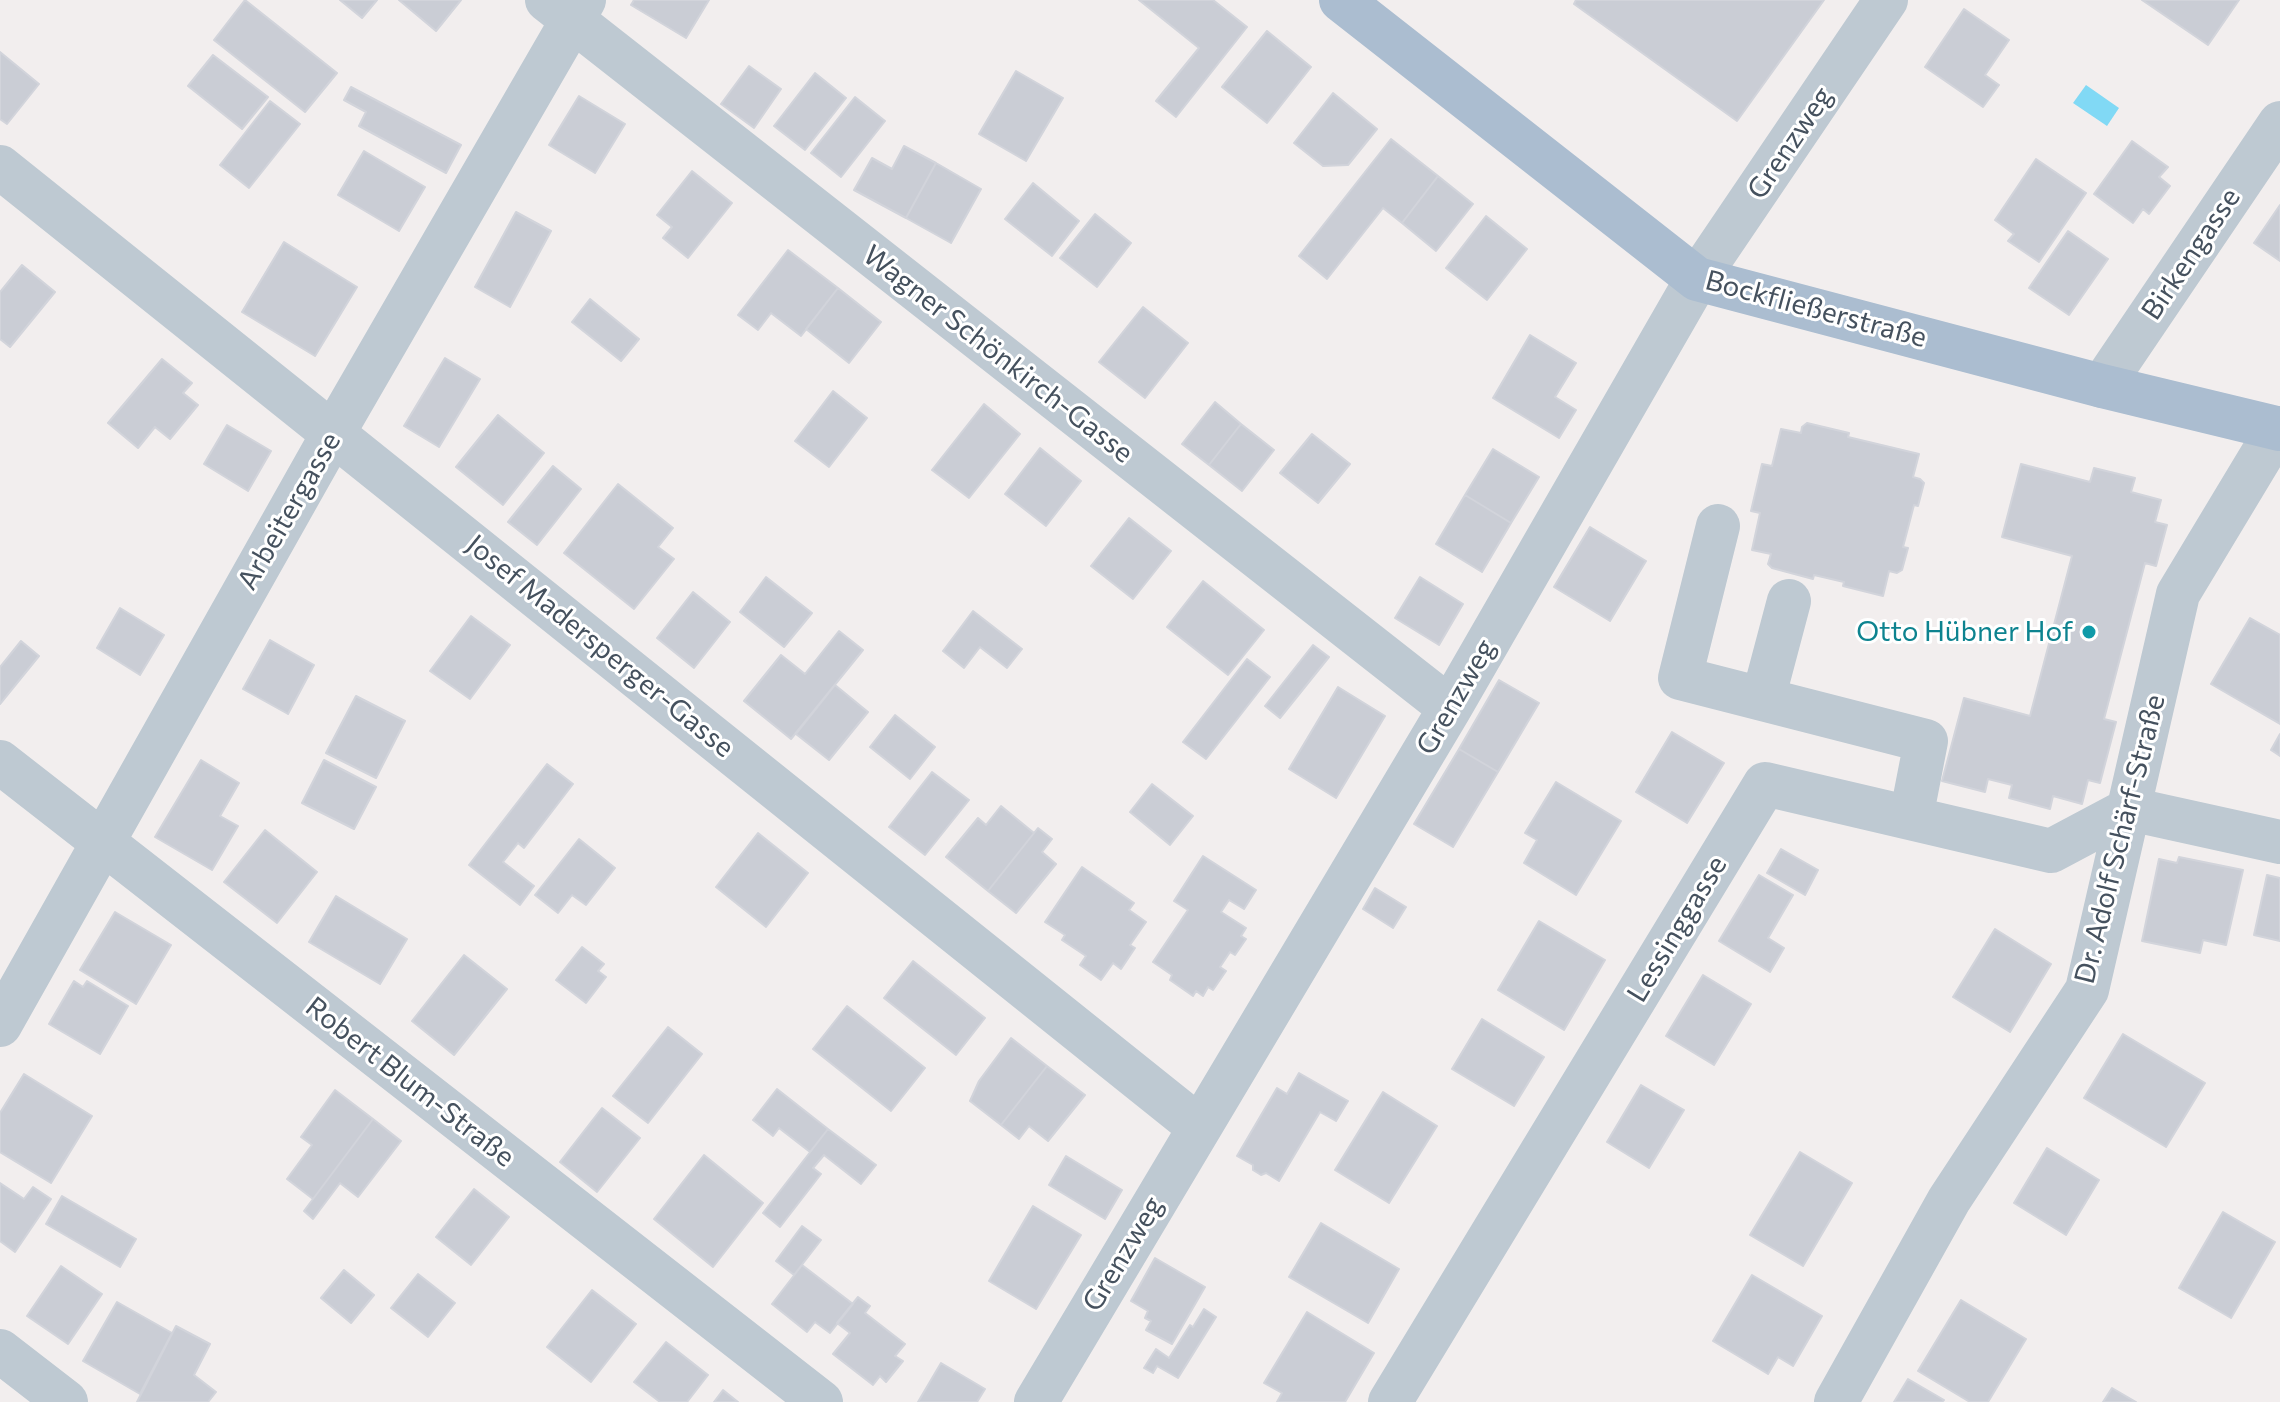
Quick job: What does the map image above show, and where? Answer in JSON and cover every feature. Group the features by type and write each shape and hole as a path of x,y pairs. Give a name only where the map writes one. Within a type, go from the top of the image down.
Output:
{"main road":[{"name":"Bockfließerstraße","path":"1341,0 1697,279 2102,386 2279,429"}],"street":[{"name":"Grenzweg","path":"1036,1402 1450,708 1697,279 1886,0"},
{"name":"Arbeitergasse","path":"0,1025 334,432 568,7"},
{"name":"Wagner Schönkirch-Gasse","path":"568,7 1450,708"},
{"name":"Birkengasse","path":"2102,386 2280,123"},
{"name":"Josef Madersperger-Gasse","path":"0,167 1199,1127"},
{"name":"Dr. Adolf Schärf-Straße","path":"1836,1402 1949,1200 2087,990 2178,594 2279,429"},
{"path":"1718,526 1680,678 1926,741 1911,818"},
{"path":"1763,699 1789,601"},
{"name":"Robert Blum-Straße","path":"0,762 821,1402"},
{"name":"Lessinggasse","path":"1390,1402 1765,784 2051,851 2130,809"},
{"path":"2130,809 2280,842"},
{"path":"0,1351 66,1402"}],"water":[{"path":"2086,85 2119,108 2107,126 2073,103"}],"building":[{"path":"245,0 337,73 305,112 214,40"},
{"path":"340,0 377,0 362,18"},
{"path":"399,0 461,0 436,31"},
{"path":"634,0 709,0 686,38 631,5"},
{"path":"1139,0 1213,0 1247,27 1176,117 1156,101 1199,48"},
{"path":"1576,0 1824,0 1737,121 1574,4"},
{"path":"2142,0 2239,0 2208,45"},
{"path":"1964,9 2009,40 1985,75 1999,85 1983,107 1925,67"},
{"path":"1267,31 1311,67 1267,123 1222,87"},
{"path":"0,52 39,84 7,124 0,119"},
{"path":"213,55 268,97 242,129 188,86"},
{"path":"749,66 781,89 754,128 721,104"},
{"path":"1016,71 1063,98 1026,161 979,134"},
{"path":"815,73 846,98 805,150 774,126"},
{"path":"351,87 461,145 446,173 359,126 366,112 344,100"},
{"path":"1333,93 1377,129 1348,165 1323,166 1294,143"},
{"path":"579,96 625,124 595,173 549,145"},
{"path":"855,97 885,121 841,177 811,153"},
{"path":"270,101 300,124 249,188 220,165"},
{"path":"1391,139 1438,176 1402,223 1383,208 1327,279 1299,256"},
{"path":"2132,141 2168,167 2159,177 2170,186 2149,214 2143,209 2133,223 2094,194"},
{"path":"904,146 936,163 906,218 854,190 872,158 892,169"},
{"path":"364,151 425,187 399,231 338,195"},
{"path":"2036,159 2086,193 2039,262 2008,241 2014,234 1995,220"},
{"path":"936,163 981,189 951,243 906,218"},
{"path":"692,171 732,203 688,258 663,238 672,227 657,215"},
{"path":"1438,176 1473,204 1436,251 1402,223"},
{"path":"1033,183 1079,221 1052,256 1005,219"},
{"path":"2280,205 2280,261 2254,243"},
{"path":"516,212 551,231 510,307 475,287"},
{"path":"1095,214 1131,243 1097,287 1060,258"},
{"path":"1486,216 1527,249 1487,300 1446,268"},
{"path":"2068,231 2108,259 2069,315 2029,288"},
{"path":"284,242 357,287 315,356 242,312"},
{"path":"788,250 838,288 801,336 771,313 758,330 738,315"},
{"path":"22,265 55,292 10,347 0,339 0,292"},
{"path":"838,288 881,322 849,363 806,329"},
{"path":"590,299 639,339 621,361 572,322"},
{"path":"1143,307 1188,343 1145,398 1099,362"},
{"path":"1530,335 1576,363 1555,397 1576,410 1559,438 1493,398"},
{"path":"445,358 480,379 439,447 404,426"},
{"path":"162,359 192,383 183,393 198,405 170,439 155,427 138,448 108,423"},
{"path":"833,391 867,418 829,467 795,441"},
{"path":"1215,402 1241,424 1209,465 1182,444"},
{"path":"984,404 1020,434 969,498 932,470"},
{"path":"498,415 544,453 503,505 456,467"},
{"path":"1807,423 1849,433 1848,437 1919,454 1913,477 1924,483 1918,506 1914,505 1903,547 1908,548 1902,570 1897,573 1889,571 1883,596 1843,586 1844,582 1814,575 1813,579 1772,568 1768,564 1771,554 1752,550 1760,513 1751,511 1762,464 1772,466 1781,429 1801,433"},
{"path":"1241,424 1274,450 1242,491 1209,465"},
{"path":"227,425 271,451 248,491 204,464"},
{"path":"1312,434 1350,464 1318,503 1280,473"},
{"path":"1040,448 1081,481 1046,526 1005,494"},
{"path":"1493,449 1539,477 1511,523 1465,495"},
{"name":"Otto Hübner Hof","path":"2021,464 2090,482 2094,468 2135,478 2131,492 2161,500 2155,522 2167,525 2156,566 2145,563 2104,719 2116,722 2100,783 2088,780 2082,804 2053,796 2050,809 2009,798 2012,785 1988,779 1985,792 1942,781 1964,698 2030,716 2072,556 2002,537"},
{"path":"553,466 581,489 537,545 508,522"},
{"path":"618,484 673,528 658,547 674,559 634,609 564,553"},
{"path":"1465,495 1511,523 1482,572 1436,544"},
{"path":"1129,518 1171,551 1133,599 1091,566"},
{"path":"1590,527 1646,561 1610,621 1554,587"},
{"path":"766,577 812,613 784,647 740,612"},
{"path":"1420,577 1463,604 1439,645 1395,618"},
{"path":"1203,581 1264,630 1228,675 1167,627"},
{"path":"693,592 730,622 694,668 657,638"},
{"path":"120,608 164,635 140,675 97,648"},
{"path":"973,611 1022,649 1007,668 980,647 964,668 943,651"},
{"path":"471,616 510,645 470,699 430,671"},
{"path":"2250,618 2280,635 2280,724 2211,684"},
{"path":"839,631 863,650 791,739 744,701 781,655 805,674"},
{"path":"270,640 314,665 288,714 243,689"},
{"path":"21,641 39,656 0,704 0,667"},
{"path":"1313,645 1329,657 1280,718 1265,706"},
{"path":"1247,659 1270,677 1206,759 1183,742"},
{"path":"1499,680 1539,703 1498,772 1459,749"},
{"path":"835,685 868,712 829,760 796,734"},
{"path":"1338,687 1385,716 1336,798 1289,769"},
{"path":"356,696 405,721 376,778 326,753"},
{"path":"895,715 935,747 910,779 870,747"},
{"path":"1672,732 1724,763 1687,823 1636,792"},
{"path":"2280,734 2280,756 2271,750"},
{"path":"1459,749 1498,772 1453,847 1414,824"},
{"path":"201,760 239,783 220,816 238,826 212,870 155,837"},
{"path":"324,760 376,787 354,829 302,803"},
{"path":"547,764 573,784 524,848 518,843 503,862 534,886 520,905 469,865"},
{"path":"932,772 969,800 925,855 889,827"},
{"path":"1556,782 1621,821 1576,895 1524,863 1537,840 1525,833"},
{"path":"1152,784 1193,816 1170,845 1130,812"},
{"path":"1001,806 1034,833 988,891 946,857 978,818 986,825"},
{"path":"1038,828 1052,839 1042,852 1056,864 1016,913 988,891"},
{"path":"265,830 317,872 277,923 224,882"},
{"path":"758,833 808,873 766,927 716,887"},
{"path":"579,839 615,868 586,905 572,895 558,913 535,895"},
{"path":"1781,849 1818,870 1805,895 1767,873"},
{"path":"1203,856 1256,890 1244,909 1229,900 1221,912 1246,928 1241,936 1246,939 1235,955 1230,952 1220,967 1226,971 1213,990 1208,987 1203,996 1196,991 1193,996 1170,980 1172,975 1153,962 1188,910 1174,901"},
{"path":"2179,857 2243,870 2226,945 2203,940 2200,953 2142,941 2159,859 2177,863"},
{"path":"1082,867 1134,903 1129,910 1146,922 1130,945 1135,948 1121,969 1113,963 1101,980 1080,965 1086,956 1062,940 1065,935 1045,922"},
{"path":"1759,875 1793,895 1768,938 1784,948 1770,972 1719,941"},
{"path":"2267,875 2280,878 2280,941 2254,935"},
{"path":"1375,888 1406,907 1393,928 1363,909"},
{"path":"336,896 407,939 380,984 309,942"},
{"path":"115,912 171,945 136,1004 80,970"},
{"path":"1539,921 1605,960 1564,1030 1498,990"},
{"path":"1995,929 2051,964 2010,1032 1953,997"},
{"path":"582,947 604,964 598,971 606,977 586,1003 556,980"},
{"path":"464,955 507,989 454,1055 412,1021"},
{"path":"913,961 985,1018 956,1055 884,998"},
{"path":"1703,975 1751,1004 1714,1065 1666,1036"},
{"path":"74,981 83,987 87,981 128,1006 100,1054 49,1024"},
{"path":"847,1006 925,1068 891,1111 813,1049"},
{"path":"1482,1019 1544,1057 1514,1106 1452,1069"},
{"path":"668,1027 702,1054 648,1123 613,1096"},
{"path":"2123,1034 2205,1083 2166,1147 2084,1098"},
{"path":"1011,1038 1047,1066 1001,1125 970,1101 979,1081"},
{"path":"1047,1066 1085,1095 1048,1141 1029,1126 1019,1139 1001,1125"},
{"path":"1299,1073 1348,1101 1336,1121 1320,1112 1279,1181 1266,1173 1261,1175 1253,1170 1253,1165 1237,1156 1277,1088 1287,1094"},
{"path":"24,1074 92,1116 51,1183 0,1152 0,1113"},
{"path":"1641,1085 1684,1110 1649,1168 1607,1142"},
{"path":"777,1089 828,1129 810,1152 779,1128 773,1136 753,1120"},
{"path":"335,1090 373,1119 313,1199 287,1179 312,1145 301,1137"},
{"path":"1383,1092 1437,1126 1389,1203 1335,1170"},
{"path":"602,1108 640,1138 597,1192 560,1162"},
{"path":"373,1119 401,1141 358,1197 340,1183 313,1219 304,1211"},
{"path":"828,1129 876,1165 861,1184 824,1155 813,1168 821,1174 780,1227 763,1213"},
{"path":"2047,1148 2099,1180 2066,1235 2014,1203"},
{"path":"1800,1152 1852,1183 1803,1266 1750,1235"},
{"path":"704,1155 763,1203 713,1267 654,1219"},
{"path":"1066,1156 1122,1190 1105,1219 1049,1185"},
{"path":"0,1183 24,1199 33,1187 51,1199 15,1252 0,1241"},
{"path":"474,1189 509,1217 471,1265 436,1237"},
{"path":"62,1196 136,1239 120,1267 46,1224"},
{"path":"1033,1206 1081,1235 1036,1309 989,1281"},
{"path":"2223,1212 2275,1242 2231,1318 2179,1288"},
{"path":"1321,1223 1399,1269 1368,1323 1289,1277"},
{"path":"802,1226 821,1240 794,1275 776,1261"},
{"path":"1155,1258 1205,1287 1172,1344 1146,1330 1151,1321 1145,1318 1148,1311 1131,1301"},
{"path":"802,1265 853,1304 830,1333 815,1322 807,1332 772,1304"},
{"path":"61,1266 102,1294 68,1344 27,1316"},
{"path":"344,1270 374,1295 351,1323 321,1298"},
{"path":"418,1274 455,1303 428,1337 391,1308"},
{"path":"1752,1275 1822,1316 1793,1366 1778,1357 1768,1374 1713,1341"},
{"path":"592,1290 636,1324 591,1382 547,1347"},
{"path":"858,1297 870,1306 865,1313 905,1344 895,1356 903,1361 886,1382 880,1376 873,1385 833,1354 850,1333 837,1323"},
{"path":"1961,1300 2026,1339 1988,1402 1970,1402 1918,1371"},
{"path":"117,1302 172,1333 140,1394 83,1361"},
{"path":"1204,1309 1216,1317 1178,1378 1157,1366 1153,1373 1144,1368 1156,1349 1169,1358"},
{"path":"1307,1312 1374,1353 1345,1402 1277,1402 1282,1393 1264,1383"},
{"path":"176,1326 210,1344 194,1375 216,1392 208,1402 137,1402"},
{"path":"666,1342 708,1375 687,1402 660,1402 634,1382"},
{"path":"941,1363 985,1389 977,1402 918,1402"},
{"path":"1908,1379 1944,1400 1894,1402"},
{"path":"2112,1388 2136,1402 2103,1402"},
{"path":"723,1390 738,1402 714,1402"}],"place":[{"name":"Otto Hübner Hof","path":"2089,632"}]}
